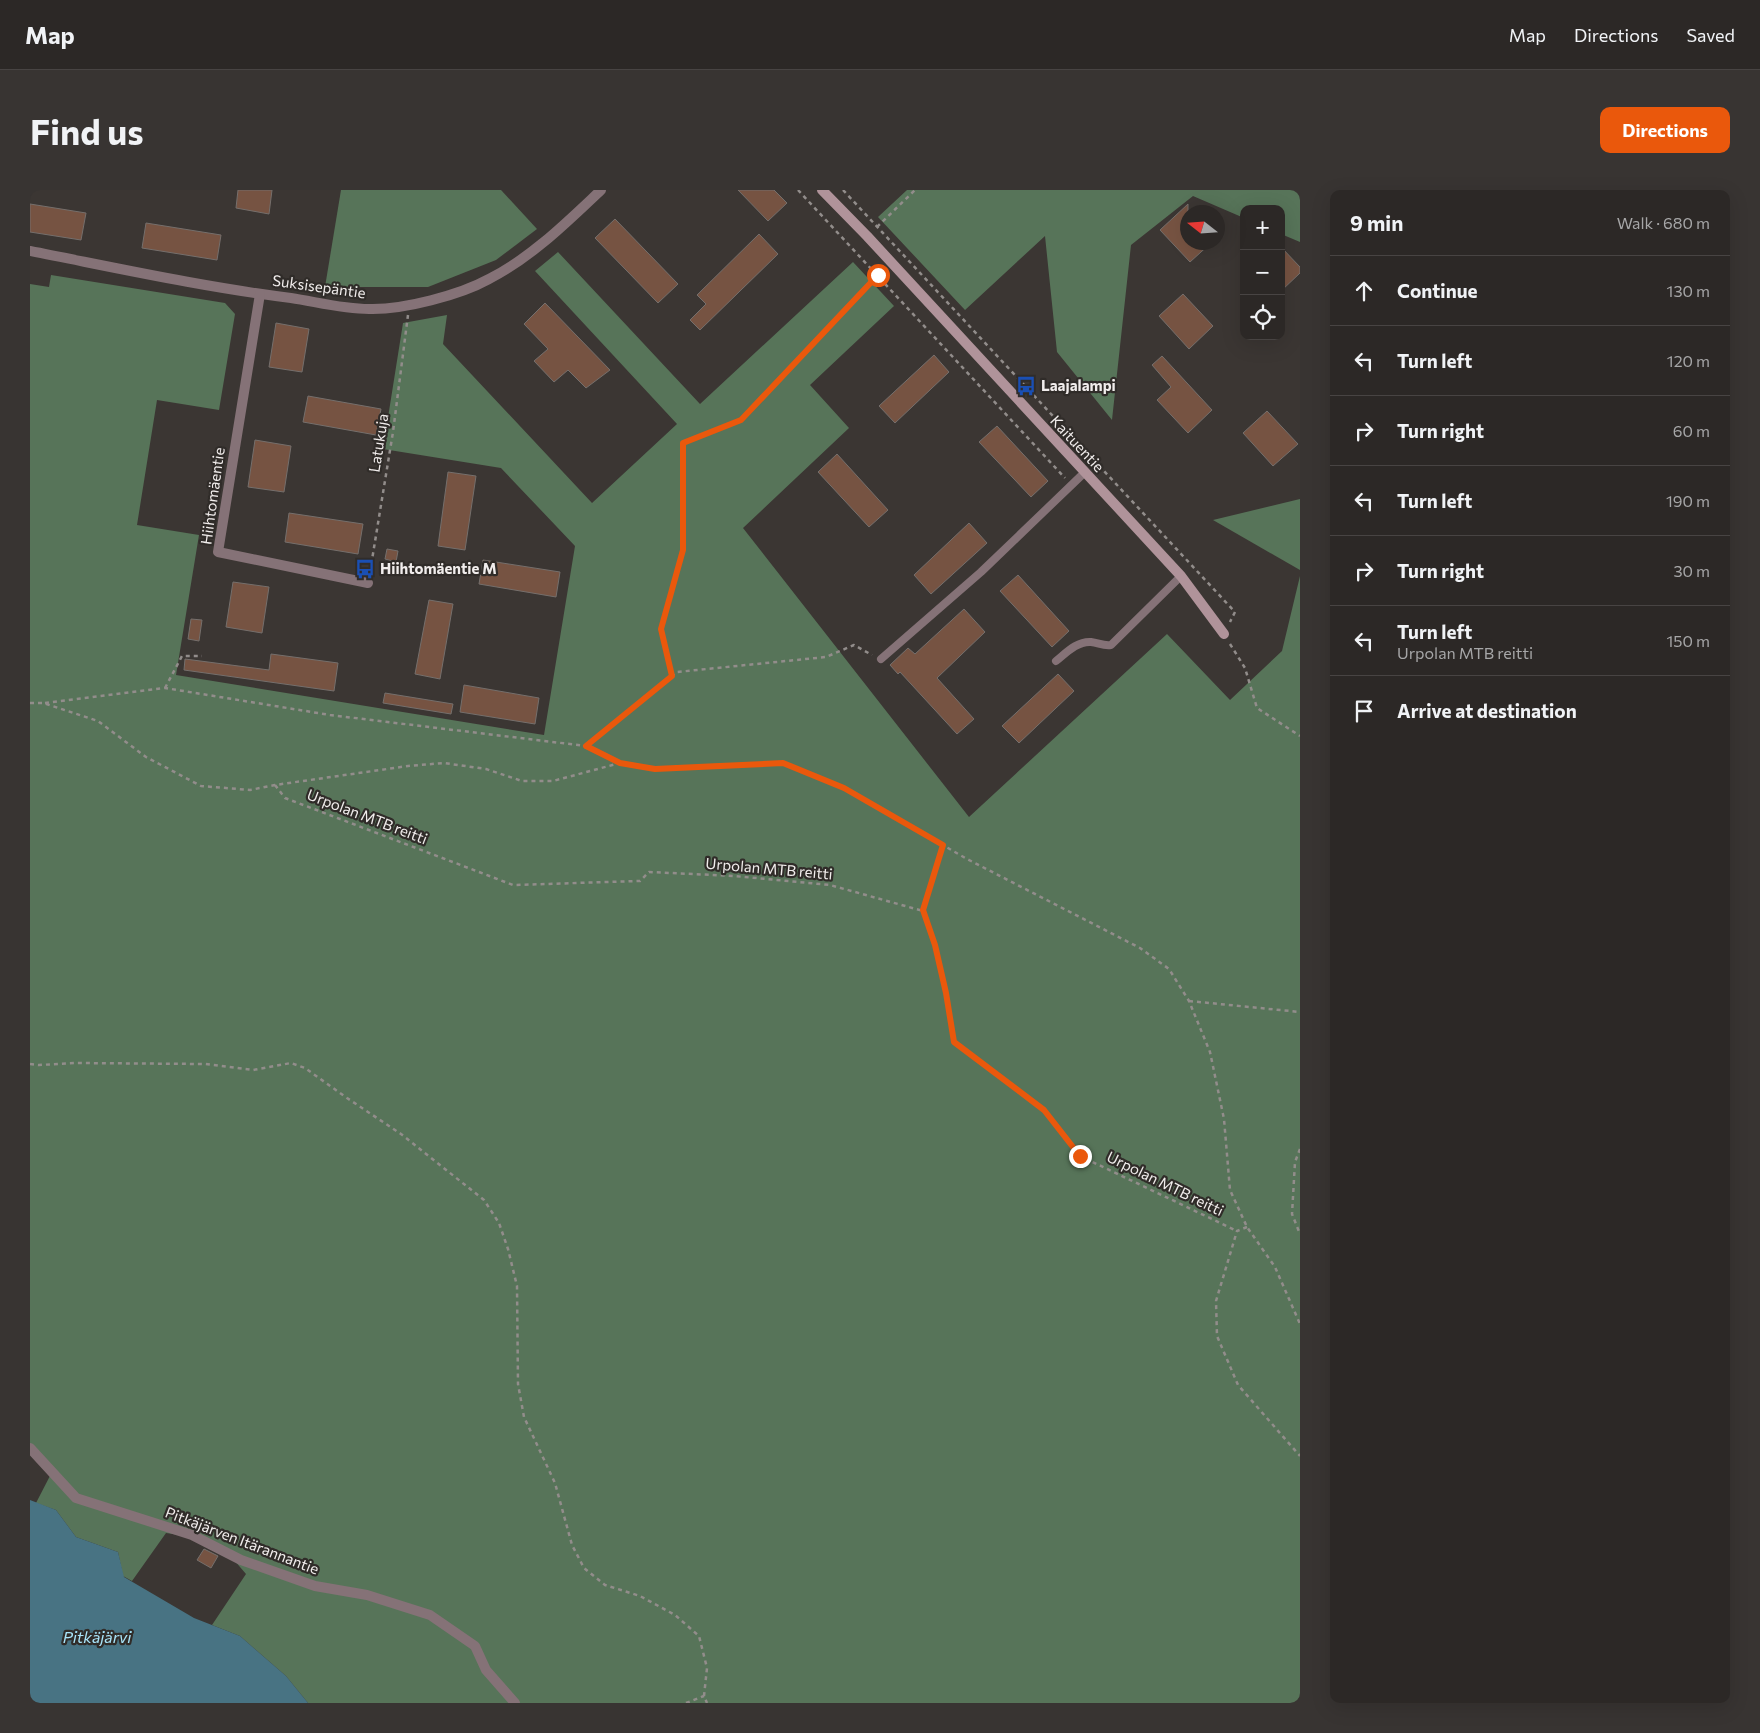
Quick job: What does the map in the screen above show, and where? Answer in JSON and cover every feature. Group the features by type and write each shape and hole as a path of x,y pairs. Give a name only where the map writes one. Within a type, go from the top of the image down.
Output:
{"street":[{"name":"Suksisepäntie","path":"30,251 260,294 370,310 408,305 448,296 488,280 514,266 560,229 601,190"},
{"name":"Kaituentie","path":"822,190 867,236 1181,576 1224,634"},
{"name":"Hiihtomäentie","path":"260,294 218,552 368,583"},
{"name":"Pitkäjärven Itärannantie","path":"30,1448 76,1498 192,1535 241,1560 315,1586 367,1595 430,1615 475,1646 486,1670 515,1703"}],"lane":[{"path":"881,659 981,572 1084,473"},
{"path":"1056,661 1078,644 1090,642 1103,646 1111,645 1181,576"}],"path":[{"path":"798,190 1071,484"},
{"path":"843,190 1235,612 1224,634 1244,668 1257,708 1300,736"},
{"path":"867,236 915,190"},
{"path":"672,676 661,629 683,550 683,443 741,420 878,275"},
{"name":"Latukuja","path":"368,583 393,432 408,323 408,305"},
{"path":"586,746 676,672 826,656 854,645 881,659"},
{"path":"165,688 182,656 202,656"},
{"path":"30,702 43,703 165,688 330,715 586,746 620,763 655,769 783,763 844,788 943,845 1140,948 1169,969 1189,1001 1210,1052 1224,1119 1230,1190 1247,1227 1275,1267 1300,1324"},
{"path":"43,703 98,721 146,757 201,786 250,790 408,766 444,763 486,768 522,781 553,781 620,763"},
{"name":"Urpolan MTB reitti","path":"275,785 285,798 513,885 640,881 649,872 734,876 830,885 923,910 935,945 946,993 954,1042 1044,1110 1080,1156 1237,1231"},
{"path":"923,910 943,845"},
{"path":"1189,1001 1300,1012"},
{"path":"30,1064 205,1064 253,1070 291,1063 305,1068 401,1134 484,1200 498,1223 508,1249 517,1286 518,1384 524,1417 555,1483 572,1545 584,1568 605,1585 640,1596 674,1615 699,1636 707,1668 704,1696 706,1703"},
{"path":"1300,1149 1296,1162 1292,1214 1300,1234"},
{"path":"1247,1227 1237,1231 1216,1301 1217,1336 1238,1385 1300,1456"},
{"path":"686,1703 704,1696"}],"green space":[{"path":"341,190 501,190 537,229 496,260 428,287 325,287"},
{"path":"907,190 1300,190 1300,242 1285,236 1285,205 1240,205 1240,216 1225,210 1225,205 1214,205 1193,196 1131,245 1112,420 1057,352 1045,236 965,310 878,217"},
{"path":"558,252 700,404 853,262 894,306 810,385 849,428 743,528 969,817 1167,634 1230,700 1282,651 1300,576 1300,1703 308,1703 286,1676 240,1636 212,1625 246,1574 228,1553 199,1538 166,1533 132,1581 123,1576 118,1552 76,1537 56,1510 36,1503 52,1472 30,1448 30,284 49,287 51,275 225,303 235,314 219,410 157,400 137,525 199,535 176,675 544,735 575,546 501,468 383,449 403,323 447,315 443,344 592,503 677,424 535,271"},
{"path":"1300,499 1300,570 1213,520"}],"water":[{"name":"Pitkäjärvi","path":"30,1500 56,1510 76,1537 118,1552 124,1577 194,1618 240,1636 286,1676 308,1703 30,1703"}],"building":[{"path":"238,190 272,190 269,214 236,208"},
{"path":"738,190 774,190 787,203 768,221"},
{"path":"30,204 86,213 81,240 30,232"},
{"path":"1180,211 1180,250 1203,250 1190,262 1160,230"},
{"path":"615,219 678,284 658,303 595,238"},
{"path":"146,223 221,235 217,260 142,248"},
{"path":"759,234 778,254 700,330 690,320 706,304 697,295"},
{"path":"1285,251 1300,267 1300,273 1285,287"},
{"path":"1183,294 1213,326 1189,349 1159,316"},
{"path":"545,303 610,370 586,388 568,370 554,382 534,361 548,349 524,324"},
{"path":"276,323 309,329 302,372 269,367"},
{"path":"934,355 949,372 895,423 879,406"},
{"path":"1162,356 1212,410 1188,433 1157,400 1171,387 1152,365"},
{"path":"308,396 381,409 376,435 303,422"},
{"path":"1267,411 1298,444 1273,466 1243,433"},
{"path":"997,426 1048,481 1031,497 979,442"},
{"path":"255,440 291,446 284,492 248,487"},
{"path":"837,454 888,510 869,527 818,472"},
{"path":"448,472 476,476 465,550 438,546"},
{"path":"289,513 363,524 358,554 285,542"},
{"path":"969,523 987,543 931,594 914,575"},
{"path":"387,549 398,551 396,562 385,559"},
{"path":"483,560 560,572 556,597 479,584"},
{"path":"1018,575 1069,631 1052,647 1000,591"},
{"path":"233,582 269,587 262,633 226,627"},
{"path":"429,600 453,604 440,679 415,674"},
{"path":"964,609 985,632 937,678 974,719 957,734 900,672 898,674 890,665 908,648 915,654"},
{"path":"191,619 202,620 199,641 188,639"},
{"path":"271,654 338,663 334,691 184,670 185,659 269,670"},
{"path":"1058,674 1074,691 1019,743 1002,726"},
{"path":"464,685 539,698 535,724 460,712"},
{"path":"385,693 453,704 451,714 383,703"},
{"path":"204,1549 218,1556 211,1568 197,1560"}],"place":[{"name":"Laajalampi","path":"1026,386"},
{"name":"Hiihtomäentie M","path":"365,569"}],"route":[{"path":"878,275 741,420 683,443 683,550 661,629 672,676 586,746 620,763 655,769 783,763 844,788 943,845 923,910 935,945 946,993 954,1042 1044,1110 1080,1156"}]}
